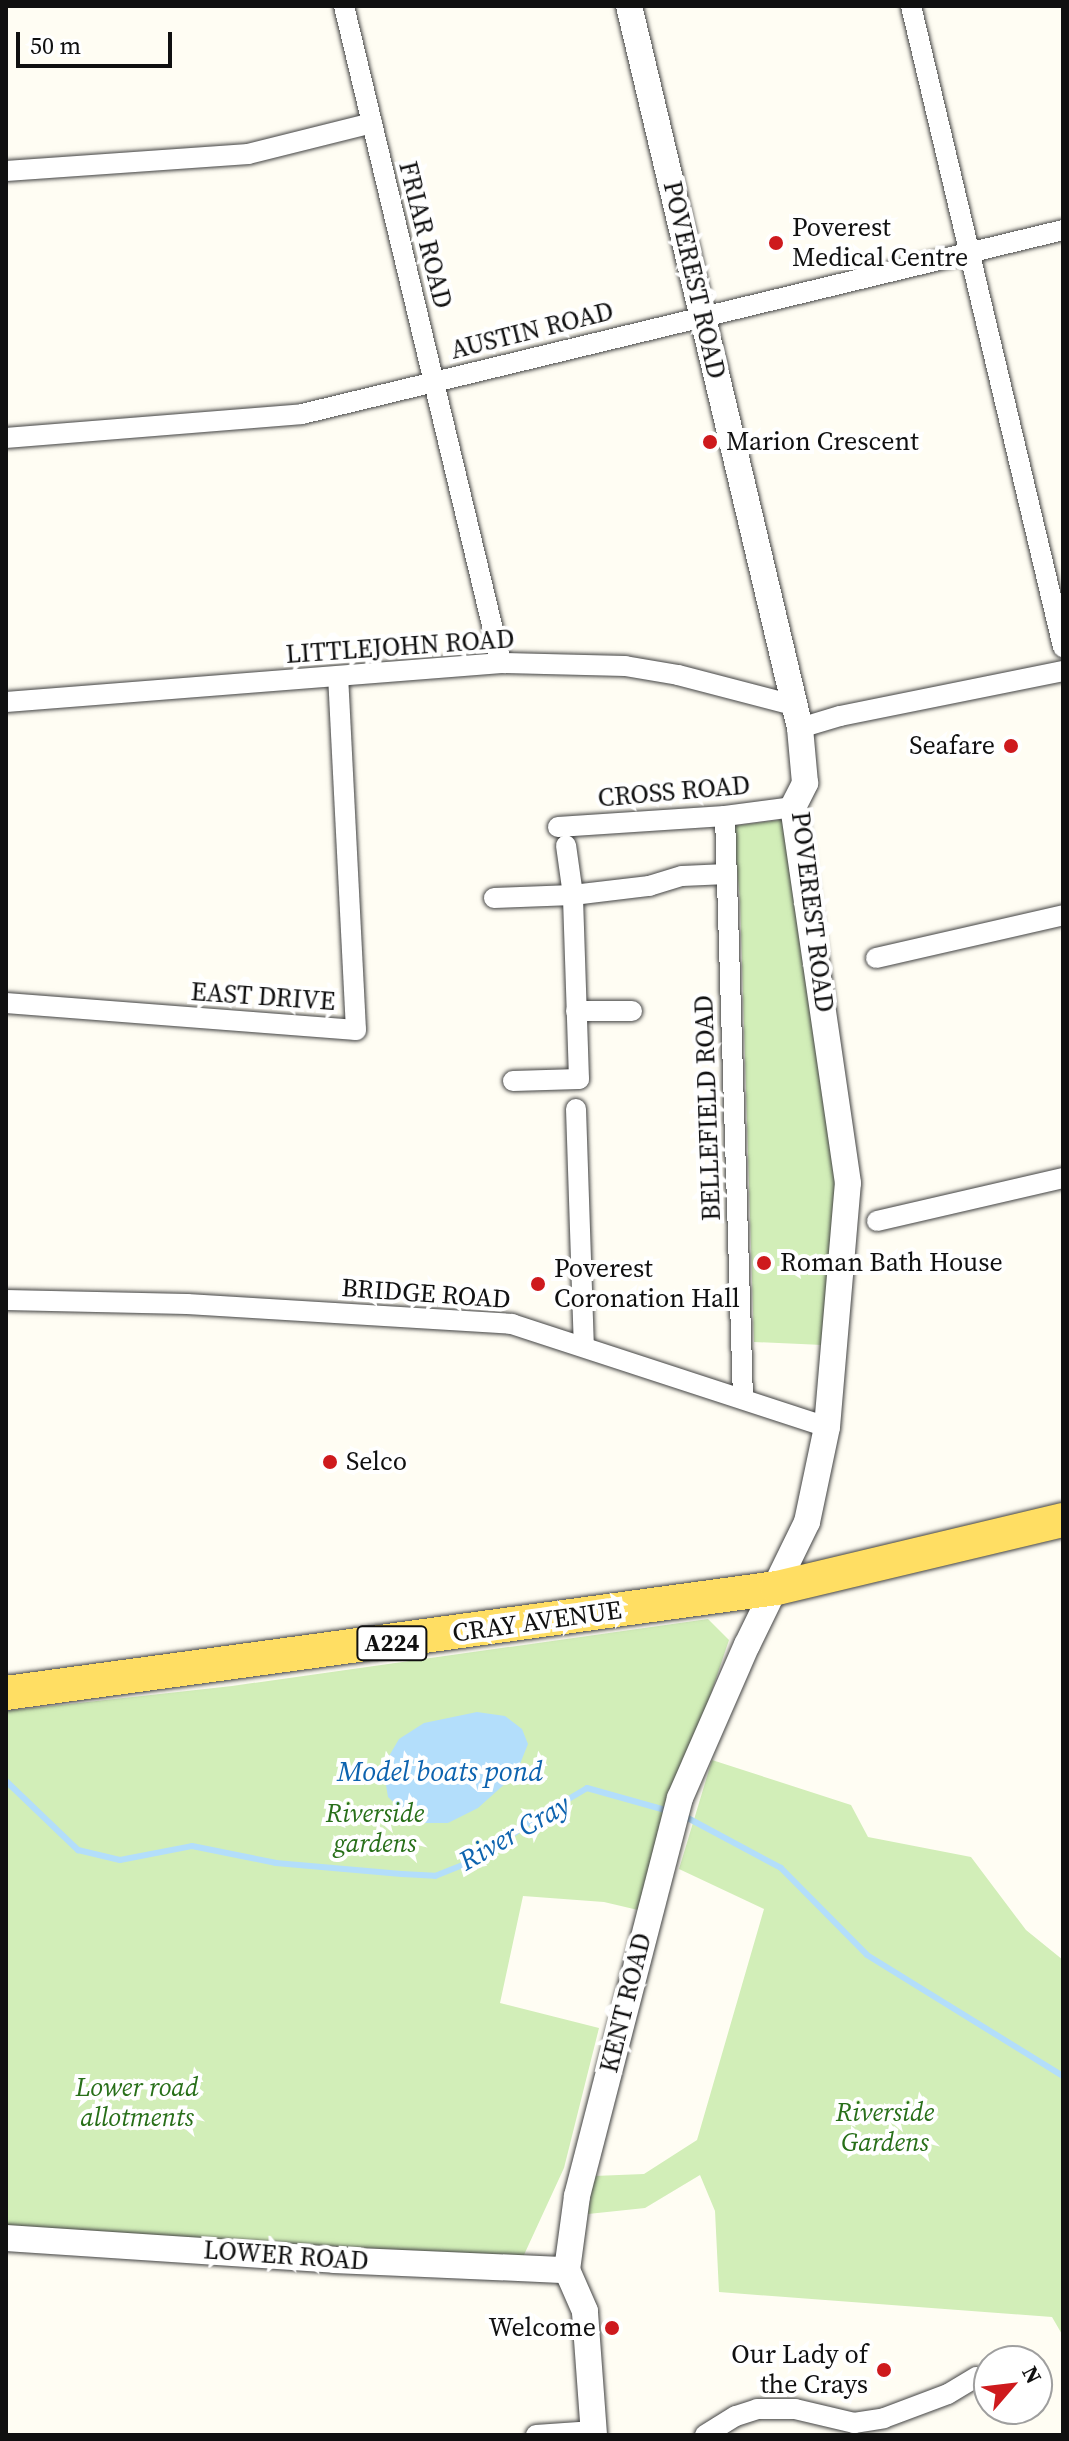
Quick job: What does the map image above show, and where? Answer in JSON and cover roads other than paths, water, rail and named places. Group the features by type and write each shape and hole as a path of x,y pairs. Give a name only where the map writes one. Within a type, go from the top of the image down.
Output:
{"main road":[{"name":"CRAY AVENUE","path":"6,1693 777,1588 1063,1520"}],"street":[{"name":"FRIAR ROAD","path":"344,6 501,663"},
{"name":"POVEREST ROAD","path":"629,6 796,716 805,783 793,807 848,1183 827,1427 807,1522 777,1588"},
{"path":"911,6 1063,647"},
{"path":"6,171 248,154 372,123"},
{"name":"AUSTIN ROAD","path":"6,438 302,414 1063,230"},
{"name":"LITTLEJOHN ROAD","path":"6,702 501,663 625,666 678,675 796,716"},
{"path":"796,716 840,716 1063,671"},
{"name":"EAST DRIVE","path":"6,1003 356,1030 338,678"},
{"name":"CROSS ROAD","path":"573,895 562,836 793,807"},
{"name":"BELLEFIELD ROAD","path":"725,816 743,1399"},
{"path":"494,898 573,895 649,886 682,876 727,874"},
{"path":"513,1081 579,1079 573,895"},
{"path":"876,958 1063,915"},
{"path":"576,1011 632,1011"},
{"path":"576,1109 584,1347"},
{"path":"877,1221 1063,1178"},
{"name":"BRIDGE ROAD","path":"6,1300 187,1304 512,1324 827,1427"},
{"name":"KENT ROAD","path":"567,2270 577,2196 671,1824 747,1645 777,1588"},
{"name":"LOWER ROAD","path":"6,2238 334,2260 567,2270"},
{"path":"536,2435 594,2433 585,2311 567,2270"},
{"path":"705,2435 736,2416 757,2409 795,2409 854,2423 884,2418 948,2394 973,2379"}],"water":[{"name":"Model boats pond","path":"477,1712 505,1716 522,1729 528,1744 516,1774 478,1808 448,1823 424,1823 407,1815 388,1797 386,1785 389,1756 399,1739 424,1723"}],"waterway":[{"name":"River Cray","path":"6,1781 78,1850 120,1860 192,1846 276,1863 435,1876 480,1858 530,1822 587,1788 669,1811"},
{"name":"River Cray","path":"684,1816 781,1868 867,1955 1063,2076"}],"place":[{"name":"Poverest Medical Centre","path":"776,243"},
{"name":"Marion Crescent","path":"710,442"},
{"name":"Seafare","path":"1011,746"},
{"name":"Roman Bath House","path":"764,1263"},
{"name":"Poverest Coronation Hall","path":"538,1284"},
{"name":"Selco","path":"330,1462"},
{"name":"Welcome","path":"612,2328"},
{"name":"Our Lady of the Crays","path":"884,2370"}],"park label":[{"name":"Riverside gardens","path":"375,1829"},
{"name":"Lower road allotments","path":"137,2103"},
{"name":"Riverside Gardens","path":"885,2128"}]}
